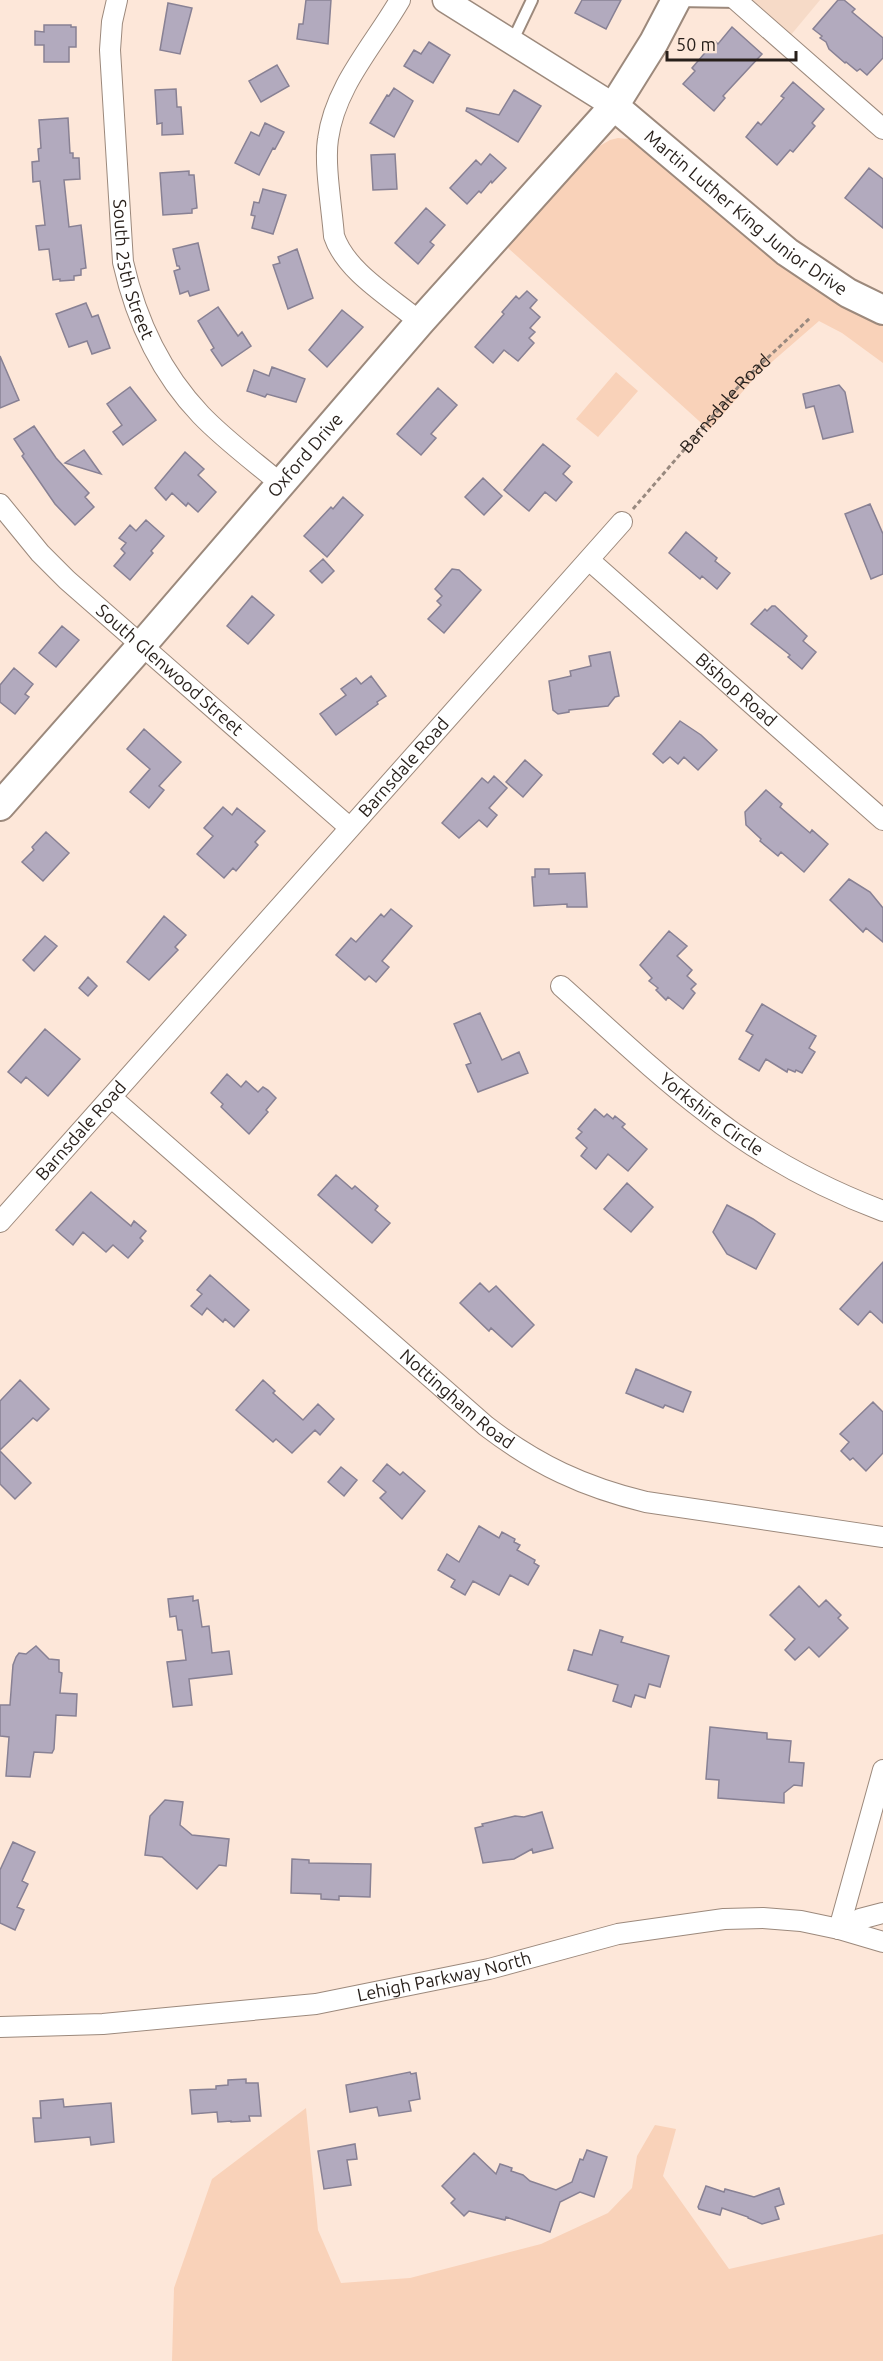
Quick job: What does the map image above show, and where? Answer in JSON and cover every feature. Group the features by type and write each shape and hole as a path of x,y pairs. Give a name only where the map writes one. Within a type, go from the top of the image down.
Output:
{"main road":[{"name":"Oxford Drive","path":"0,806 420,322 614,106 654,42 675,0"},
{"name":"Martin Luther King Junior Drive","path":"614,106 787,252 848,293 883,310"}],"street":[{"name":"South 25th Street","path":"117,0 112,22 110,50 123,262 129,291 142,327 160,362 183,394 203,416 281,484"},
{"path":"400,0 342,92 333,113 327,149 334,236 338,249 347,262 420,322"},
{"path":"445,0 614,106"},
{"path":"737,1 883,129"},
{"name":"South Glenwood Street","path":"0,504 47,560 350,827"},
{"name":"Barnsdale Road","path":"0,1222 622,522"},
{"name":"Bishop Road","path":"589,560 883,820"},
{"name":"Yorkshire Circle","path":"561,986 671,1084 744,1140 783,1165 845,1197 883,1211"},
{"name":"Nottingham Road","path":"112,1098 486,1426 514,1448 545,1466 577,1482 611,1494 646,1502 883,1537"},
{"path":"839,1929 883,1770"},
{"path":"839,1929 860,1919 883,1913"},
{"name":"Lehigh Parkway North","path":"0,2027 103,2024 316,2004 489,1969 606,1936 674,1924 724,1919 763,1918 801,1921 883,1942"}],"lane":[{"path":"512,42 532,0"},
{"path":"675,0 737,1"}],"path":[{"name":"Barnsdale Road","path":"622,522 745,379 810,318"}],"shaded area":[{"path":"747,0 820,0 790,36"},
{"path":"618,138 629,139 786,269 826,295 883,324 883,363 842,333 819,321 758,374 709,430 507,247 598,147"},
{"path":"616,372 638,391 598,437 576,419"},
{"path":"306,2108 318,2230 341,2283 410,2278 541,2244 608,2213 632,2188 637,2156 655,2125 676,2129 663,2176 729,2269 883,2234 883,2361 172,2361 174,2288 212,2179"}],"building":[{"path":"306,0 331,0 328,44 297,39 299,24 303,24"},
{"path":"582,0 621,0 606,29 575,13"},
{"path":"838,0 844,0 855,9 852,12 883,38 883,58 867,75 860,69 857,71 845,63 829,49 826,42 820,38 822,36 813,29"},
{"path":"168,3 192,8 180,54 160,50"},
{"path":"44,25 76,27 76,47 69,47 69,62 44,62 44,45 35,45 35,31 44,32"},
{"path":"732,27 762,54 723,96 725,98 714,111 683,84 695,71 692,68 715,41 718,44"},
{"path":"429,42 450,55 433,83 404,66 414,50 421,54"},
{"path":"277,65 289,86 261,102 249,81"},
{"path":"793,82 824,109 812,123 815,126 793,152 790,150 777,165 746,137 758,122 761,125 784,98 781,96"},
{"path":"394,88 413,101 394,137 370,123 387,95 389,96"},
{"path":"176,89 177,107 181,107 183,134 162,135 162,123 157,124 155,90"},
{"path":"514,90 541,106 518,142 466,111 467,108 499,115"},
{"path":"68,118 70,153 73,153 73,158 79,158 80,179 64,180 69,227 81,225 86,268 81,269 81,275 74,276 74,280 60,281 60,279 53,280 49,249 39,250 36,226 45,225 40,181 33,182 32,162 39,161 38,149 41,148 39,120"},
{"path":"265,123 284,132 259,175 235,163 251,132 259,136"},
{"path":"395,154 397,189 373,190 371,155"},
{"path":"490,154 506,168 467,204 450,188 476,160 481,165"},
{"path":"869,168 883,179 883,228 845,198"},
{"path":"189,171 189,175 194,175 197,208 192,209 192,213 163,215 160,173"},
{"path":"263,189 286,195 273,234 252,228 255,216 251,215 254,202 259,203"},
{"path":"426,208 445,225 430,242 434,245 418,264 395,243"},
{"path":"198,243 209,290 190,296 188,291 180,294 174,271 180,269 177,266 173,249"},
{"path":"297,249 313,298 288,309 273,265 280,263 278,257"},
{"path":"527,291 537,300 530,308 540,317 530,328 535,332 529,338 534,343 518,361 504,350 493,363 475,347 504,314 502,312 516,296 519,299"},
{"path":"86,303 92,317 98,315 110,348 92,354 87,341 69,347 56,314"},
{"path":"218,307 238,336 242,332 251,346 222,366 211,350 214,348 198,321"},
{"path":"342,310 363,327 327,367 309,350"},
{"path":"0,356 19,400 0,408"},
{"path":"272,367 305,379 296,402 267,394 265,397 247,391 254,370 269,376"},
{"path":"839,385 845,392 853,432 823,439 814,406 806,408 803,394"},
{"path":"130,387 156,420 123,445 113,432 122,425 107,404"},
{"path":"438,388 457,405 431,434 436,438 421,455 397,434"},
{"path":"34,426 56,458 89,493 85,497 94,507 75,525 55,504 22,456 24,454 14,439"},
{"path":"543,444 570,466 563,474 572,482 556,501 545,492 529,511 504,490"},
{"path":"84,450 101,474 65,463"},
{"path":"185,452 204,469 198,475 216,492 198,512 188,503 186,506 172,493 166,500 155,488"},
{"path":"483,478 502,496 484,515 465,497"},
{"path":"343,497 363,515 327,557 304,536"},
{"path":"870,504 883,534 883,574 871,579 845,514"},
{"path":"146,520 164,536 130,580 114,566 125,553 121,549 126,543 119,538 130,525 136,531"},
{"path":"686,532 717,558 715,561 730,573 717,589 702,576 700,579 669,553"},
{"path":"323,559 334,571 322,583 310,571"},
{"path":"452,569 459,570 481,590 444,633 428,619 441,605 437,601 442,596 435,589"},
{"path":"252,596 274,615 248,644 227,626"},
{"path":"775,606 807,636 803,641 816,652 802,669 788,657 790,655 751,624 765,609 767,611"},
{"path":"62,626 79,640 56,667 39,653"},
{"path":"610,652 619,696 615,697 608,706 569,710 569,712 558,714 553,710 549,681 571,676 570,671 591,666 589,656"},
{"path":"14,668 33,684 25,694 29,697 15,714 0,702 0,685"},
{"path":"371,676 386,696 336,735 320,714 346,695 341,689 356,678 361,684"},
{"path":"680,721 701,735 717,750 698,770 684,757 678,764 670,757 663,763 653,754"},
{"path":"144,729 181,762 159,786 164,790 149,808 130,792 150,769 127,749"},
{"path":"525,760 542,775 523,797 506,782"},
{"path":"494,776 507,788 489,808 497,815 487,827 479,820 459,838 442,823 482,778 488,783"},
{"path":"766,790 782,804 780,807 810,833 812,830 828,844 804,872 781,852 778,856 746,825 745,812"},
{"path":"223,807 232,815 237,808 265,831 255,842 258,845 236,871 233,868 224,878 197,854 213,836 204,828"},
{"path":"46,832 69,853 43,881 22,862 34,850 32,847"},
{"path":"535,869 549,869 549,874 585,873 587,907 567,907 567,904 534,906 532,877 535,877"},
{"path":"849,879 870,892 883,908 883,942 866,928 863,932 830,900"},
{"path":"391,909 412,926 382,961 389,967 376,982 369,976 365,980 336,955 351,938 356,942 381,914 384,917"},
{"path":"164,916 186,935 175,947 178,950 149,980 127,962"},
{"path":"669,931 687,946 677,956 692,970 687,976 696,984 691,989 695,993 683,1009 668,997 666,1000 656,990 658,988 649,981 652,978 640,965"},
{"path":"45,936 57,946 34,971 23,960"},
{"path":"88,977 97,986 88,996 79,988"},
{"path":"762,1004 816,1036 809,1048 815,1052 802,1073 788,1069 787,1072 766,1059 759,1071 739,1059 753,1035 746,1031"},
{"path":"480,1013 502,1060 519,1052 528,1073 478,1092 466,1065 471,1063 454,1024"},
{"path":"45,1029 80,1059 48,1096 26,1077 21,1083 8,1072"},
{"path":"227,1074 241,1087 246,1081 258,1092 263,1087 276,1098 266,1110 268,1112 249,1134 221,1107 223,1104 211,1093"},
{"path":"595,1109 604,1117 607,1114 613,1119 615,1116 625,1124 622,1127 647,1149 628,1171 608,1154 596,1169 581,1156 587,1148 576,1138 582,1132 578,1129"},
{"path":"336,1175 352,1189 355,1186 378,1206 375,1210 390,1223 372,1243 318,1195"},
{"path":"627,1183 653,1207 631,1232 604,1209"},
{"path":"91,1192 131,1226 134,1221 146,1231 140,1238 143,1241 128,1258 113,1245 106,1252 83,1232 73,1245 56,1230"},
{"path":"727,1205 775,1234 756,1269 727,1254 713,1232"},
{"path":"883,1262 883,1323 870,1311 858,1325 840,1309"},
{"path":"210,1275 249,1310 234,1327 225,1319 223,1322 207,1308 202,1315 191,1306 202,1294 197,1290"},
{"path":"480,1283 489,1292 496,1286 534,1325 512,1347 491,1328 489,1331 460,1303"},
{"path":"636,1369 691,1392 683,1412 665,1405 663,1408 626,1393"},
{"path":"20,1380 49,1409 37,1421 33,1418 0,1450 0,1401"},
{"path":"263,1380 275,1391 273,1393 303,1420 318,1404 334,1419 320,1435 315,1430 292,1453 276,1439 273,1442 236,1410"},
{"path":"873,1402 883,1412 883,1453 866,1471 853,1458 850,1460 841,1451 849,1442 840,1434"},
{"path":"0,1451 31,1483 15,1499 0,1484"},
{"path":"387,1464 400,1475 403,1472 425,1491 402,1519 380,1498 386,1492 373,1481"},
{"path":"341,1467 357,1480 344,1496 328,1482"},
{"path":"479,1526 499,1538 502,1532 515,1539 514,1542 520,1545 517,1550 535,1560 534,1563 539,1566 528,1585 510,1575 499,1595 473,1581 465,1595 451,1587 455,1580 438,1570 447,1554 459,1562"},
{"path":"799,1586 819,1607 826,1600 841,1615 838,1618 848,1628 819,1657 809,1647 795,1660 785,1650 795,1639 770,1615"},
{"path":"193,1596 193,1601 198,1600 202,1627 209,1626 212,1653 229,1651 232,1674 189,1679 192,1705 173,1707 167,1662 186,1660 182,1630 178,1630 176,1616 170,1617 168,1599"},
{"path":"600,1630 623,1637 621,1642 669,1656 660,1687 649,1684 645,1698 635,1695 631,1707 613,1701 618,1685 568,1670 574,1650 592,1655"},
{"path":"36,1646 49,1659 59,1660 59,1672 62,1673 60,1693 77,1694 76,1716 56,1715 54,1749 52,1753 34,1752 30,1777 6,1776 9,1737 0,1736 0,1705 10,1705 13,1665 16,1657 19,1653 26,1654"},
{"path":"710,1727 767,1733 767,1739 791,1741 789,1762 804,1763 802,1786 794,1785 784,1793 784,1803 718,1798 719,1780 706,1779"},
{"path":"165,1800 183,1802 180,1825 192,1835 229,1839 226,1866 219,1865 197,1889 162,1857 145,1855 150,1816"},
{"path":"542,1812 553,1848 533,1853 532,1849 514,1859 483,1863 475,1828 483,1826 482,1824 515,1816 524,1817"},
{"path":"13,1842 35,1852 22,1881 28,1884 17,1907 24,1910 15,1930 0,1923 0,1870"},
{"path":"292,1859 309,1860 309,1863 371,1864 370,1897 339,1896 339,1900 321,1899 321,1894 291,1893"},
{"path":"410,2072 411,2074 416,2073 420,2099 409,2101 411,2111 379,2116 377,2107 350,2112 346,2085"},
{"path":"246,2079 246,2083 258,2083 261,2116 249,2116 250,2121 218,2122 217,2112 192,2114 190,2090 216,2089 216,2086 228,2085 228,2080"},
{"path":"63,2099 64,2107 111,2103 114,2142 91,2145 90,2137 35,2142 33,2118 41,2118 40,2101"},
{"path":"355,2144 357,2159 347,2160 351,2185 324,2189 318,2151"},
{"path":"587,2150 607,2157 594,2197 580,2192 560,2202 550,2232 506,2217 505,2220 469,2211 464,2216 451,2203 455,2199 442,2186 474,2153 496,2174 500,2164 512,2168 511,2171 523,2175 530,2181 556,2190 572,2182 580,2159 583,2160"},
{"path":"706,2186 724,2192 725,2189 754,2197 779,2188 784,2204 775,2207 779,2219 762,2224 722,2208 720,2215 699,2209"}]}
